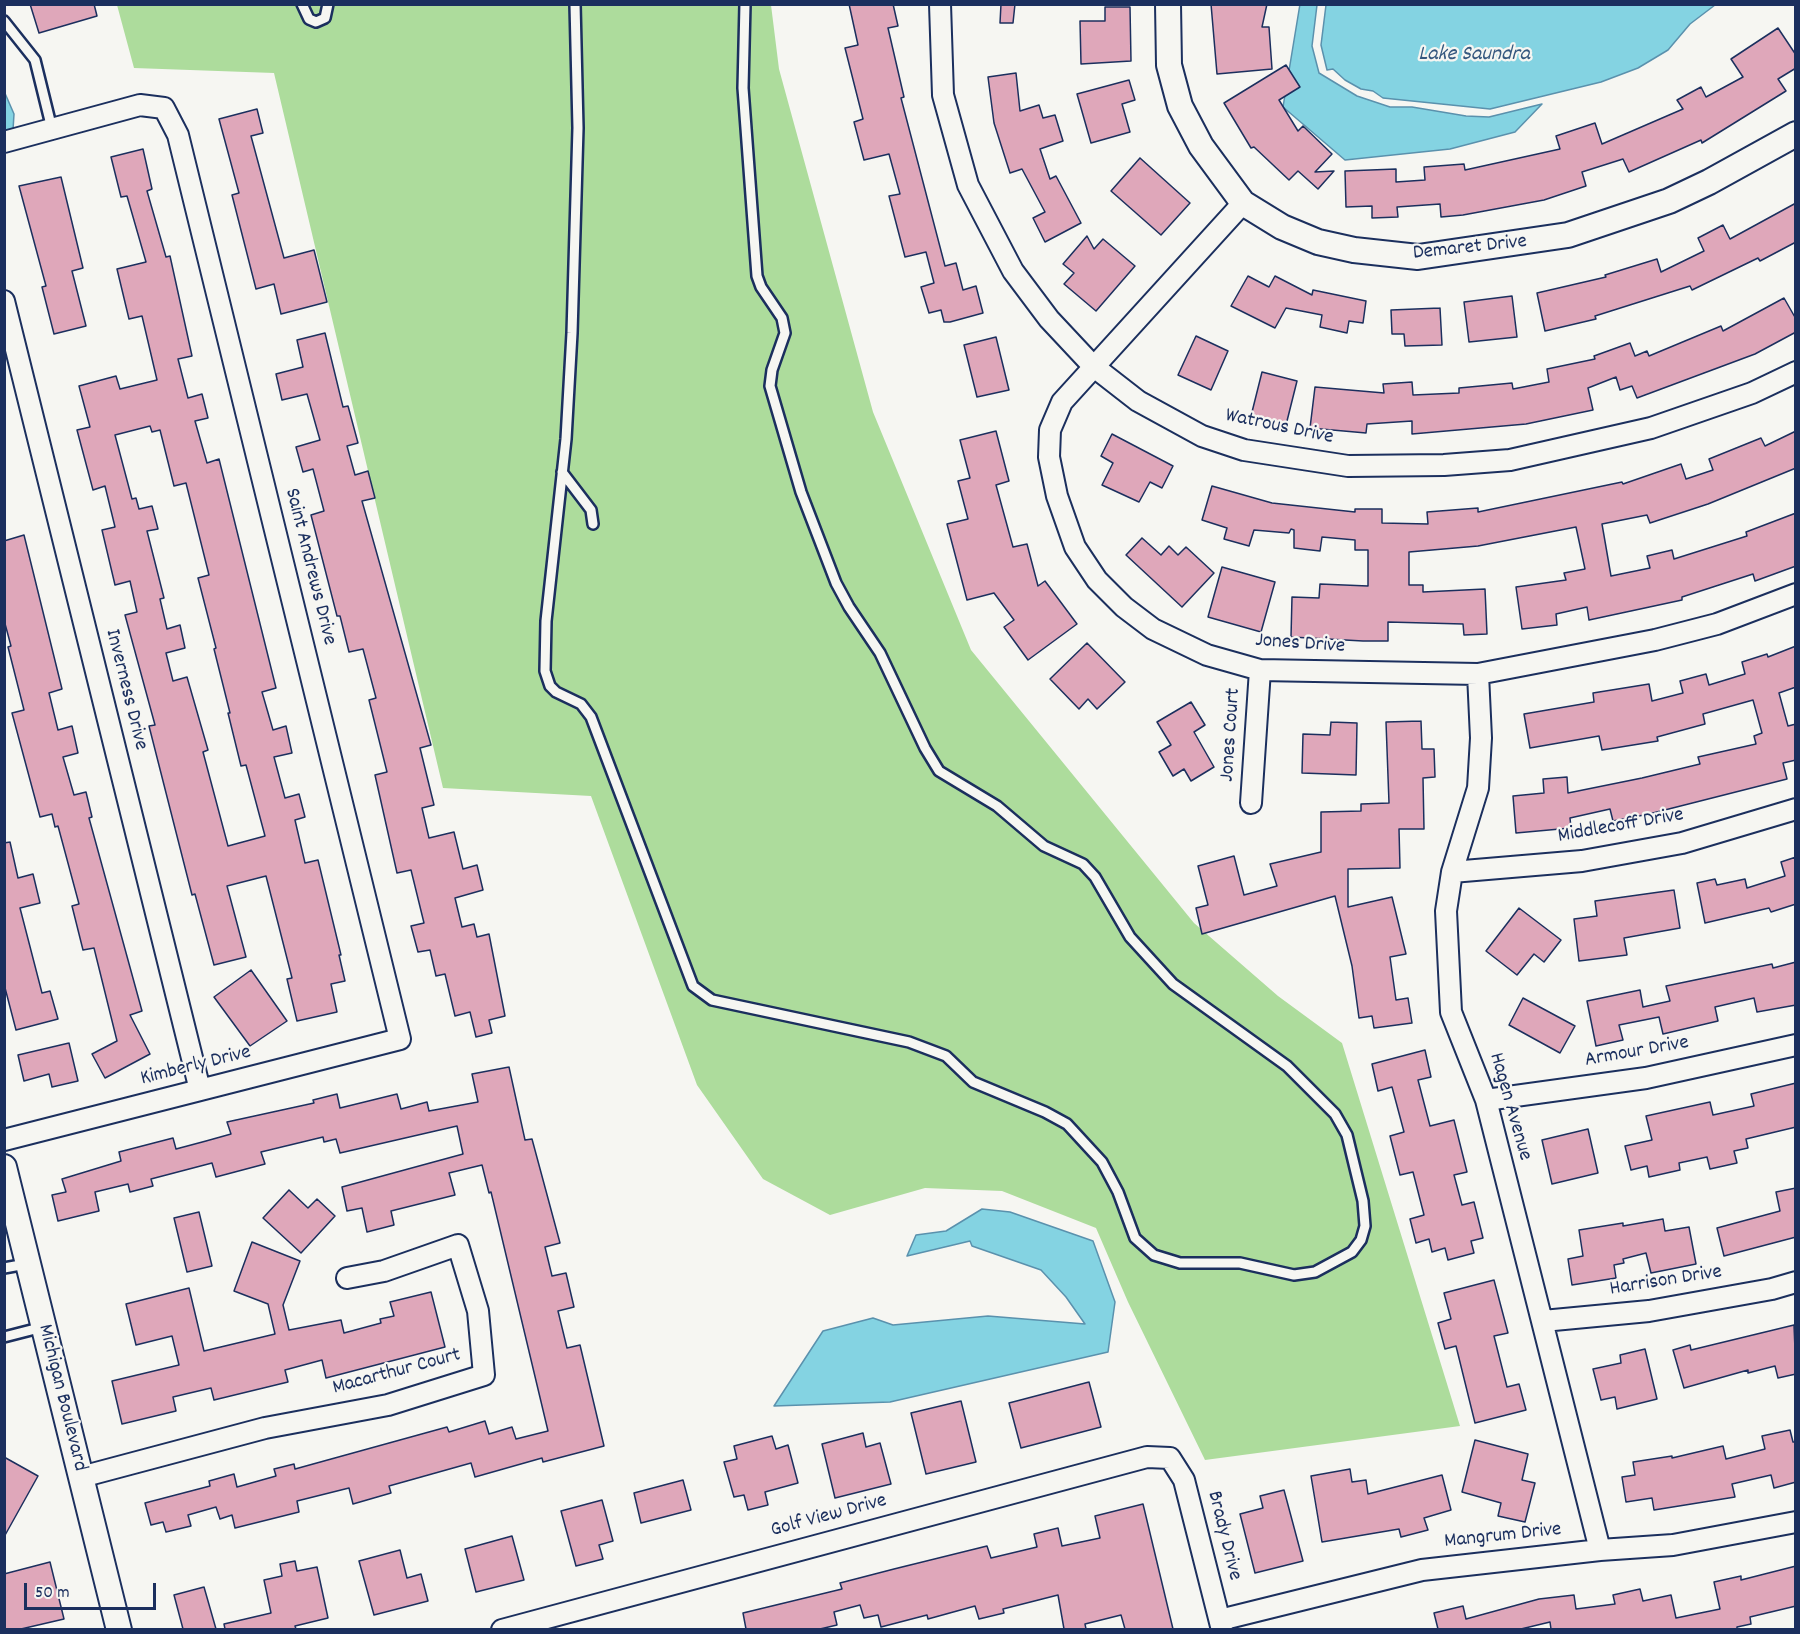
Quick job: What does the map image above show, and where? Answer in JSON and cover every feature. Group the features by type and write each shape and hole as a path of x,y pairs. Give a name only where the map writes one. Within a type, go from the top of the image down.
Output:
{"street":[{"name":"Watrous Drive","path":"940,4 943,95 968,184 1013,271 1048,319 1093,366 1138,401 1202,436 1244,450 1348,466 1444,465 1510,460 1651,428 1752,393 1796,372"},
{"name":"Demaret Drive","path":"1168,4 1169,65 1180,106 1201,146 1243,203 1282,228 1318,242 1354,250 1418,257 1458,253 1568,235 1622,219 1710,182 1796,134"},
{"name":"Saint Andrews Drive","path":"52,129 140,105 164,108 178,135 400,1039"},
{"path":"4,142 52,129"},
{"name":"Jones Drive","path":"1243,203 1062,402 1050,429 1049,457 1056,496 1075,547 1097,580 1124,607 1153,629 1208,655 1260,670 1478,674 1655,640 1717,624 1796,594"},
{"name":"Inverness Drive","path":"4,301 200,1090"},
{"name":"Jones Court","path":"1251,803 1260,670"},
{"name":"Hagen Avenue","path":"1478,674 1482,738 1478,788 1452,872 1446,942 1451,1012 1486,1100 1600,1550"},
{"name":"Middlecoff Drive","path":"1452,872 1582,861 1682,843 1796,809"},
{"name":"Kimberly Drive","path":"4,1140 400,1039"},
{"name":"Armour Drive","path":"1486,1100 1646,1078 1796,1045"},
{"name":"Michigan Boulevard","path":"4,1167 119,1629"},
{"name":"Macarthur Court","path":"81,1477 265,1428 388,1404 484,1374 478,1311 458,1245 384,1271 347,1278"},
{"name":"Harrison Drive","path":"1543,1322 1649,1311 1796,1282"},
{"name":"Golf View Drive","path":"502,1629 1147,1456 1170,1458"},
{"name":"Brady Drive","path":"1170,1458 1184,1480 1221,1625"},
{"name":"Mangrum Drive","path":"1221,1625 1422,1570 1600,1550 1673,1545 1796,1522"}],"lane":[{"path":"302,4 309,19 316,22 324,18 328,4"},
{"path":"575,4 578,119 574,272 562,472 546,621 547,680 555,692 586,708 594,723 688,977 698,993 722,1003 909,1042 946,1056 973,1082 1046,1112 1067,1124 1102,1162 1118,1192 1135,1238 1154,1255 1180,1263 1240,1263 1301,1276 1315,1272 1352,1252 1364,1235 1365,1213 1347,1135 1335,1114 1287,1066 1173,984 1130,937 1100,885 1083,864 1070,856 1044,846 998,806 939,771 925,748 880,653 839,590 801,492 770,386 772,370 785,333 782,318 760,287 757,276 743,96 745,4"},
{"path":"4,21 34,60 52,129"},
{"path":"562,472 591,510 593,524"},
{"path":"4,1268 28,1263"},
{"path":"4,1337 43,1327"}],"green space":[{"path":"117,5 771,5 779,69 873,412 971,650 1194,923 1278,996 1342,1043 1460,1426 1205,1460 1128,1302 1096,1228 1002,1191 925,1188 830,1215 763,1179 697,1085 591,796 443,788 274,73 134,68"}],"water":[{"path":"1300,4 1317,5 1312,46 1319,73 1357,96 1390,107 1412,107 1466,116 1489,117 1542,104 1515,132 1450,149 1345,160 1283,107"},
{"name":"Lake Saundra","path":"1326,4 1715,5 1690,24 1668,50 1638,68 1601,82 1490,109 1383,98 1373,91 1361,89 1345,80 1333,69 1327,70 1321,45"},
{"path":"4,91 14,114 13,130 4,132"},
{"path":"982,1209 1010,1212 1093,1241 1115,1302 1108,1352 890,1402 774,1406 823,1331 873,1318 893,1325 988,1316 1085,1324 1066,1297 1041,1270 972,1246 970,1241 907,1256 916,1235 946,1231"}],"building":[{"path":"30,4 94,4 97,16 39,33"},
{"path":"849,4 893,4 898,26 888,28 904,97 901,98 945,266 956,263 963,290 976,286 983,313 944,322 941,310 929,313 921,287 934,283 926,252 905,257 889,196 900,194 889,154 864,160 854,122 863,119 845,48 858,45"},
{"path":"1001,4 1015,4 1013,23 1000,23"},
{"path":"1211,4 1267,4 1262,27 1269,27 1272,69 1217,74"},
{"path":"1105,7 1130,7 1131,61 1081,64 1080,21 1105,21"},
{"path":"1778,28 1796,55 1796,68 1778,79 1786,91 1702,143 1701,140 1629,172 1623,159 1582,172 1586,186 1544,200 1463,215 1441,217 1440,204 1397,207 1398,217 1372,218 1372,206 1346,207 1345,171 1396,169 1396,182 1425,180 1424,167 1464,164 1465,170 1560,149 1556,136 1595,123 1602,144 1683,109 1677,100 1701,87 1706,97 1743,77 1731,59"},
{"path":"1286,65 1300,87 1279,100 1298,131 1303,126 1332,154 1315,172 1334,171 1318,189 1298,171 1289,180 1254,147 1251,148 1224,103"},
{"path":"1016,73 1020,111 1039,105 1043,118 1055,115 1063,141 1040,149 1050,179 1056,176 1081,223 1045,242 1033,218 1045,212 1022,169 1010,173 994,123 988,77"},
{"path":"1129,80 1135,100 1122,104 1130,132 1091,143 1077,94"},
{"path":"257,109 263,133 251,136 284,258 314,250 327,302 281,314 274,284 256,289 232,195 239,193 219,119"},
{"path":"143,149 152,189 147,191 166,257 170,256 192,356 178,359 188,398 202,394 208,418 195,421 207,463 219,459 276,688 262,692 273,730 286,726 292,753 274,757 285,798 299,794 305,817 295,820 305,863 318,860 341,955 339,955 345,981 331,984 337,1012 297,1021 287,979 292,978 266,876 227,886 246,957 214,965 195,894 192,895 149,726 155,725 125,615 137,612 130,581 115,585 102,530 115,527 105,486 93,490 77,430 90,427 79,386 116,376 120,389 157,380 142,316 129,319 117,269 146,262 127,196 121,197 111,157","holes":["150,426 152,432 160,430 174,486 186,483 209,575 198,578 216,648 214,649 230,713 228,713 241,766 246,765 265,836 228,846 203,752 208,750 187,677 173,681 166,653 185,648 180,625 167,629 160,599 164,598 147,531 158,529 152,506 139,509 136,498 132,499 115,435"]},
{"path":"1140,158 1190,203 1161,235 1111,191"},
{"path":"61,177 83,268 72,271 86,326 54,334 42,287 46,286 19,186"},
{"path":"1796,203 1796,242 1760,261 1758,258 1692,290 1690,286 1595,316 1596,319 1545,331 1537,293 1606,277 1605,275 1657,259 1661,272 1704,251 1698,238 1723,225 1730,239"},
{"path":"1087,236 1094,249 1103,239 1135,266 1096,311 1064,284 1074,273 1063,264"},
{"path":"1248,276 1269,287 1275,276 1312,295 1313,290 1366,301 1363,323 1349,321 1347,333 1320,327 1322,315 1286,308 1275,328 1231,306"},
{"path":"1512,296 1517,337 1469,342 1464,302"},
{"path":"1784,298 1796,319 1796,332 1755,354 1637,398 1632,386 1620,390 1616,377 1588,388 1593,410 1526,424 1412,434 1412,421 1367,424 1366,433 1310,428 1315,387 1384,393 1383,384 1412,382 1413,395 1459,393 1459,388 1512,383 1513,389 1549,382 1547,369 1595,359 1594,356 1630,343 1635,356 1647,351 1649,356 1721,326 1723,331"},
{"path":"1440,308 1442,345 1405,346 1404,334 1392,334 1391,310"},
{"path":"325,333 343,407 348,406 358,443 347,446 355,475 368,471 375,498 362,501 431,745 420,748 434,805 422,808 429,838 454,832 463,869 477,865 483,890 455,898 462,927 474,924 477,937 489,934 505,1016 489,1020 492,1033 476,1037 470,1012 455,1016 445,974 436,976 430,950 418,952 411,926 424,923 411,870 397,873 375,775 387,772 369,700 376,698 363,649 349,652 340,616 337,616 311,515 324,511 313,469 303,472 296,447 320,440 307,394 282,400 276,374 303,367 297,340"},
{"path":"1196,336 1228,351 1211,390 1178,375"},
{"path":"996,337 1009,390 977,397 964,345"},
{"path":"1262,372 1297,381 1286,425 1251,416"},
{"path":"996,431 1009,481 996,485 1013,547 1027,544 1038,586 1045,581 1077,624 1028,660 1004,627 1014,620 994,593 967,600 947,524 968,519 958,481 970,478 960,440"},
{"path":"1796,431 1796,468 1708,504 1650,523 1647,515 1602,524 1611,576 1650,568 1647,556 1672,550 1674,559 1747,536 1746,532 1796,513 1796,566 1755,581 1753,574 1682,597 1682,600 1589,620 1587,607 1556,614 1557,625 1522,629 1516,587 1566,580 1564,573 1585,569 1576,527 1478,546 1409,552 1409,585 1423,585 1423,592 1485,589 1487,634 1464,635 1463,624 1388,622 1388,641 1363,641 1291,637 1292,597 1319,598 1320,584 1368,586 1368,550 1355,550 1355,540 1322,537 1320,551 1294,548 1294,530 1291,529 1289,533 1254,530 1249,546 1224,539 1227,528 1202,520 1212,486 1272,503 1355,512 1355,509 1382,509 1382,523 1428,524 1427,512 1478,508 1478,512 1622,482 1623,484 1681,464 1686,479 1713,470 1709,459 1761,438 1765,446"},
{"path":"1112,434 1173,466 1162,488 1150,482 1139,502 1102,485 1113,463 1101,456"},
{"path":"24,535 62,689 49,693 58,730 72,726 78,753 63,757 74,795 86,792 92,817 89,818 142,1011 130,1015 150,1054 105,1078 92,1054 117,1041 94,948 83,950 72,906 79,904 58,826 55,827 52,814 40,817 12,713 24,710 8,647 11,646 4,620 4,541"},
{"path":"1142,538 1161,555 1169,546 1178,555 1186,547 1214,573 1182,607 1126,555"},
{"path":"1222,567 1275,582 1261,632 1208,617"},
{"path":"1087,643 1125,682 1097,709 1088,699 1079,709 1050,679"},
{"path":"1796,646 1796,687 1779,693 1788,726 1796,724 1796,760 1783,763 1787,779 1649,814 1613,821 1610,809 1570,818 1571,828 1516,833 1513,796 1544,793 1543,779 1567,777 1568,793 1642,778 1700,764 1698,757 1756,744 1754,736 1762,733 1753,700 1703,714 1705,724 1657,737 1658,741 1602,750 1599,736 1530,748 1524,714 1594,702 1593,693 1649,684 1652,701 1683,693 1680,681 1706,674 1709,685 1745,674 1742,662 1767,654 1768,657"},
{"path":"1191,702 1205,725 1194,732 1214,767 1191,781 1184,769 1173,776 1159,752 1171,745 1157,722"},
{"path":"1421,721 1422,749 1434,749 1435,777 1423,778 1424,829 1399,829 1400,868 1348,869 1348,907 1392,897 1406,954 1390,957 1396,1000 1408,998 1412,1023 1374,1028 1372,1016 1359,1018 1352,966 1335,896 1202,934 1196,908 1208,905 1198,866 1234,856 1244,895 1277,886 1270,864 1321,852 1321,812 1361,811 1361,804 1389,803 1386,722"},
{"path":"1331,722 1357,723 1356,775 1302,773 1303,734 1330,735"},
{"path":"10,842 18,878 33,874 40,903 20,908 42,993 50,991 58,1019 16,1030 4,984 4,843"},
{"path":"1796,857 1796,904 1771,912 1769,908 1705,923 1697,883 1715,879 1717,885 1745,879 1747,888 1785,876 1781,862"},
{"path":"1674,890 1680,928 1624,938 1627,955 1579,961 1574,919 1597,916 1595,901"},
{"path":"1519,908 1561,940 1544,962 1534,954 1517,975 1486,951"},
{"path":"1796,962 1796,1005 1757,1012 1754,998 1715,1007 1718,1021 1663,1034 1659,1017 1619,1025 1623,1040 1596,1046 1587,1001 1640,990 1643,1007 1670,1001 1666,986 1772,964 1773,968"},
{"path":"251,970 287,1021 250,1046 214,997"},
{"path":"1523,998 1575,1026 1560,1053 1509,1025"},
{"path":"69,1043 78,1081 52,1087 49,1074 24,1081 18,1055"},
{"path":"1425,1050 1431,1077 1418,1080 1430,1126 1454,1120 1467,1172 1454,1175 1462,1205 1474,1202 1483,1238 1471,1241 1474,1253 1448,1260 1445,1248 1432,1252 1429,1239 1416,1243 1410,1219 1424,1215 1413,1172 1400,1175 1390,1136 1404,1132 1392,1087 1378,1091 1372,1064"},
{"path":"509,1067 525,1140 532,1139 560,1243 545,1247 552,1276 566,1273 574,1307 558,1311 567,1348 580,1345 604,1446 543,1462 542,1458 475,1477 471,1463 389,1486 391,1493 353,1504 349,1488 297,1501 299,1512 235,1528 232,1515 220,1519 216,1507 188,1515 191,1526 166,1532 163,1522 151,1525 145,1503 210,1486 209,1481 234,1474 237,1487 276,1476 274,1469 294,1464 295,1469 447,1427 449,1432 485,1421 489,1434 512,1427 516,1439 548,1431 491,1192 489,1193 482,1165 449,1173 455,1195 391,1211 394,1225 367,1232 362,1208 347,1211 342,1187 463,1154 457,1126 340,1153 336,1139 324,1142 323,1137 261,1152 265,1164 216,1177 212,1163 151,1179 153,1186 130,1192 128,1184 95,1192 99,1211 58,1221 52,1195 66,1192 62,1179 121,1161 119,1152 173,1138 176,1149 231,1134 227,1122 314,1103 313,1100 337,1094 340,1108 397,1094 401,1109 427,1102 429,1111 478,1102 472,1074"},
{"path":"1796,1083 1796,1127 1746,1139 1748,1148 1734,1151 1737,1163 1710,1169 1707,1157 1679,1163 1680,1170 1649,1177 1647,1166 1631,1170 1625,1146 1652,1140 1646,1116 1710,1102 1713,1115 1754,1106 1751,1094"},
{"path":"1588,1129 1598,1173 1552,1184 1542,1140"},
{"path":"1796,1188 1796,1237 1724,1256 1717,1228 1780,1211 1776,1192"},
{"path":"289,1190 308,1208 317,1199 335,1216 301,1253 263,1218"},
{"path":"199,1212 212,1266 187,1272 174,1218"},
{"path":"1663,1219 1665,1231 1689,1227 1696,1264 1651,1273 1646,1253 1623,1259 1624,1263 1614,1265 1616,1278 1572,1285 1568,1259 1583,1256 1579,1230"},
{"path":"252,1242 300,1261 283,1305 289,1330 341,1320 344,1333 381,1323 380,1319 394,1316 390,1302 431,1292 445,1347 326,1378 322,1360 285,1370 288,1382 214,1400 211,1388 173,1397 176,1411 122,1424 112,1381 179,1365 172,1336 136,1345 126,1304 189,1288 204,1351 275,1334 268,1304 234,1291"},
{"path":"1494,1280 1508,1333 1494,1336 1507,1387 1519,1384 1526,1410 1475,1423 1456,1346 1445,1349 1438,1323 1451,1319 1444,1293"},
{"path":"1794,1325 1796,1374 1778,1378 1775,1366 1748,1373 1748,1370 1684,1388 1673,1350 1690,1345 1691,1350"},
{"path":"1645,1349 1657,1399 1617,1409 1615,1397 1601,1400 1593,1369 1621,1363 1620,1355"},
{"path":"1089,1382 1101,1427 1021,1448 1009,1403"},
{"path":"961,1401 976,1462 926,1474 911,1413"},
{"path":"1790,1430 1793,1442 1796,1442 1796,1482 1774,1488 1771,1475 1732,1484 1735,1497 1654,1510 1652,1498 1626,1502 1622,1477 1635,1475 1633,1462 1672,1456 1672,1458 1723,1446 1726,1459 1765,1449 1762,1436"},
{"path":"863,1433 866,1447 880,1443 891,1484 835,1498 822,1444"},
{"path":"772,1436 776,1449 788,1445 798,1483 765,1492 768,1505 748,1510 744,1495 734,1497 724,1462 737,1459 734,1446"},
{"path":"1475,1440 1528,1454 1522,1480 1535,1483 1525,1522 1498,1516 1501,1503 1462,1492"},
{"path":"4,1457 38,1476 4,1537"},
{"path":"1350,1469 1352,1482 1366,1480 1368,1494 1442,1475 1451,1510 1424,1518 1428,1530 1401,1537 1399,1529 1322,1542 1311,1476"},
{"path":"683,1480 691,1510 641,1523 634,1493"},
{"path":"1284,1490 1303,1561 1255,1573 1240,1514 1263,1508 1260,1496"},
{"path":"602,1500 613,1541 599,1545 603,1559 576,1566 561,1511"},
{"path":"1143,1504 1173,1629 1125,1629 1121,1615 1085,1624 1086,1629 1064,1629 1058,1595 1003,1609 1004,1613 979,1619 975,1606 928,1619 927,1615 881,1627 878,1615 864,1618 860,1605 834,1612 837,1625 820,1629 746,1629 743,1613 842,1589 840,1583 894,1569 987,1546 991,1558 1037,1547 1034,1534 1058,1528 1062,1546 1100,1538 1095,1516"},
{"path":"512,1536 524,1580 476,1592 465,1549"},
{"path":"400,1550 407,1578 421,1574 428,1601 374,1615 359,1561"},
{"path":"295,1561 297,1571 317,1567 328,1618 295,1626 296,1629 225,1629 224,1624 271,1613 264,1580 282,1576 280,1564"},
{"path":"50,1562 64,1619 21,1629 4,1629 4,1574"},
{"path":"1796,1566 1796,1606 1750,1617 1751,1624 1737,1627 1737,1629 1551,1629 1550,1622 1521,1629 1438,1629 1434,1613 1463,1606 1466,1619 1539,1599 1574,1595 1576,1609 1615,1604 1613,1595 1640,1589 1643,1601 1671,1595 1676,1618 1720,1609 1714,1582 1741,1576 1741,1580"},
{"path":"204,1587 216,1629 183,1629 174,1595"}]}
